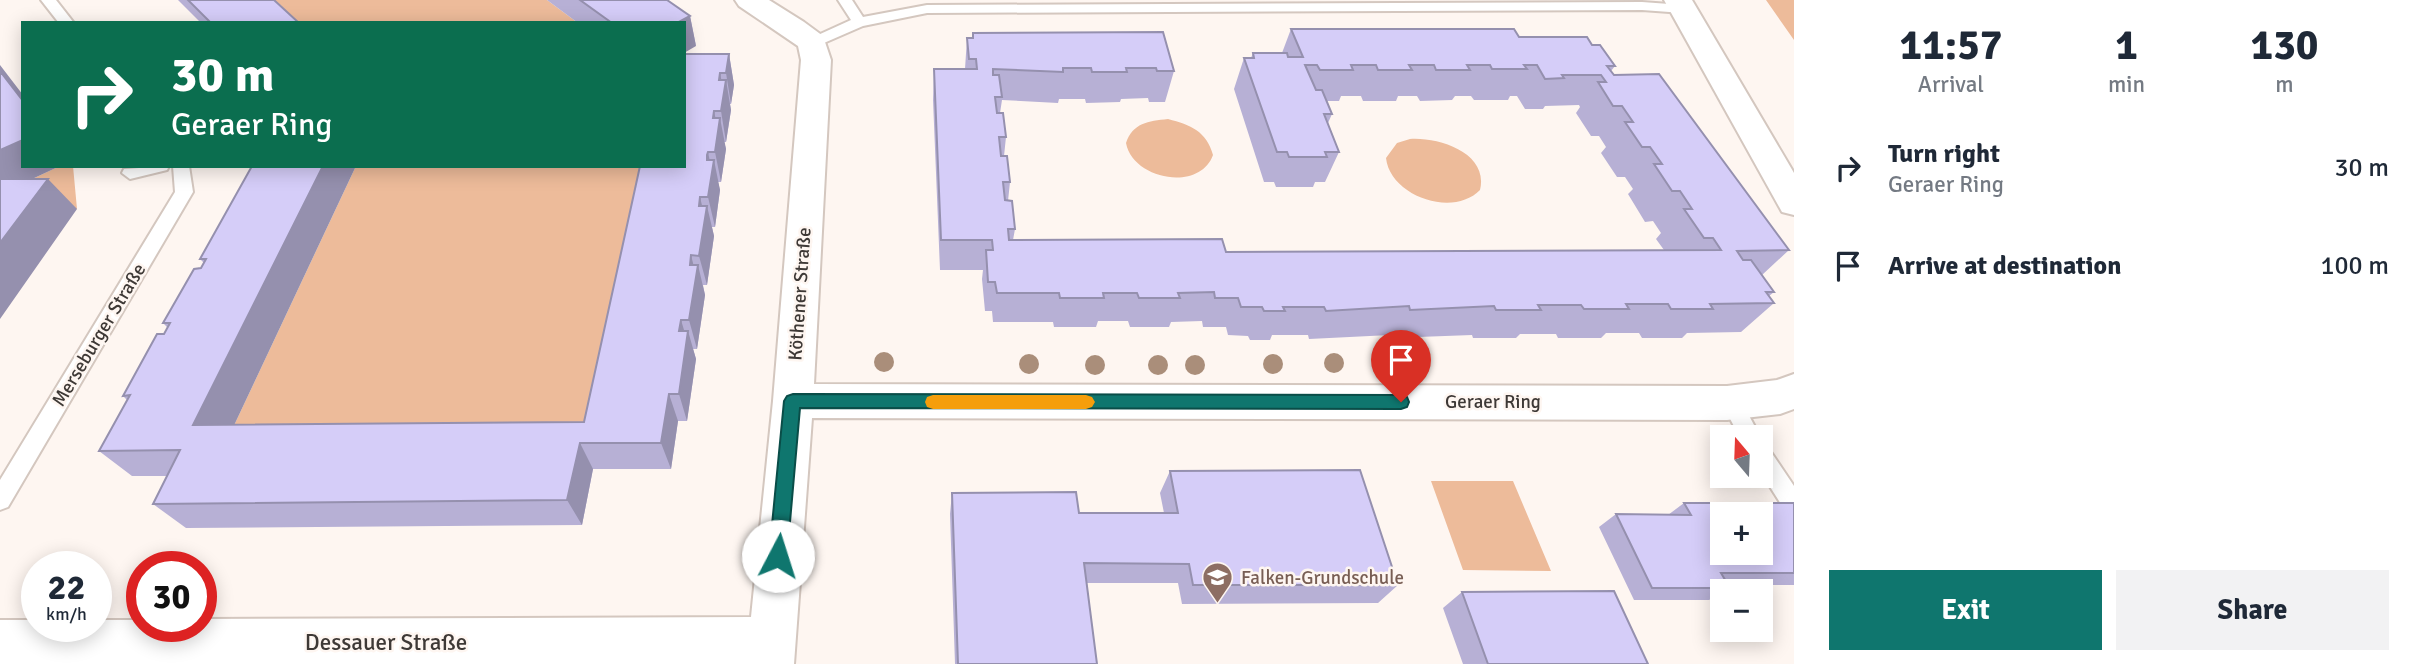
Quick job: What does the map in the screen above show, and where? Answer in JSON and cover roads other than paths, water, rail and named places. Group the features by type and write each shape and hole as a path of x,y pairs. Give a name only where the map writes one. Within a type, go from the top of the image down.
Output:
{"street":[{"path":"749,0 794,28 812,43"},
{"path":"1681,4 1794,203"},
{"name":"Köthener Straße","path":"771,652 793,401 817,60 812,43"},
{"name":"Geraer Ring","path":"793,401 1732,403 1780,397 1794,391"},
{"name":"Dessauer Straße","path":"0,644 771,652"}],"lane":[{"path":"48,0 65,21"},
{"path":"845,0 859,22"},
{"path":"812,43 859,22 927,9 1681,4"},
{"path":"130,173 152,168"},
{"name":"Merseburger Straße","path":"0,500 184,192 180,168"},
{"path":"1732,403 1744,425"},
{"path":"1773,472 1794,505"}],"place":[{"name":"Falken-Grundschule","path":"1218,605"}]}
